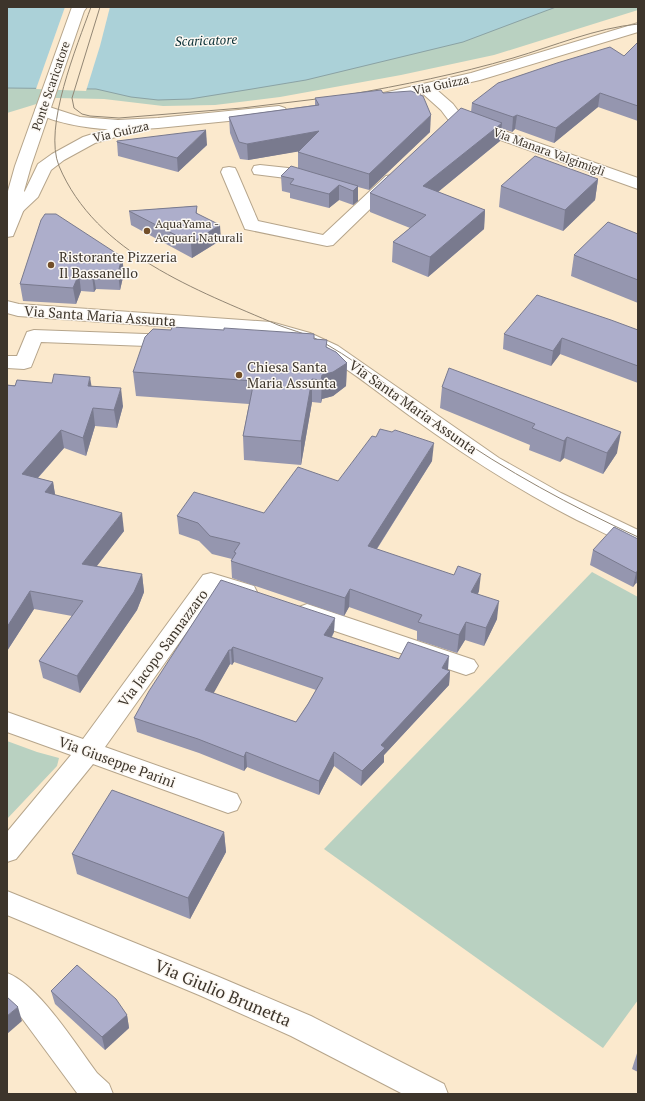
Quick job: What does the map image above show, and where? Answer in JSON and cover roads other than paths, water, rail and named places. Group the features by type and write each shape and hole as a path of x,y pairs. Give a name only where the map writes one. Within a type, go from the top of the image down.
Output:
{"street":[{"name":"Ponte Scaricatore","path":"15,209 16,191 23,166 78,8"},
{"name":"Via Guizza","path":"368,99 426,89 474,77 638,27"},
{"name":"Via Guizza","path":"620,33 638,31"},
{"name":"Via Manara Valgimigli","path":"426,89 447,107 451,124 638,184"},
{"name":"Via Guizza","path":"45,103 58,117 94,124 161,123"},
{"name":"Via Guizza","path":"15,209 32,193 44,167 67,151 89,140 112,132 161,123 293,109"},
{"path":"260,170 288,173 330,186"},
{"path":"229,172 251,225 327,241 366,196 401,172"},
{"path":"7,232 15,209"},
{"name":"Via Santa Maria Assunta","path":"7,307 18,310 224,324 288,331 314,340 347,361 496,466 578,510 638,539"},
{"path":"7,362 24,363 34,336 196,343 224,324"},
{"name":"Via Jacopo Sannazzaro","path":"7,851 89,751 211,581 264,598"},
{"path":"286,606 466,666"},
{"name":"Via Giuseppe Parini","path":"7,722 228,802"},
{"name":"Via Giulio Brunetta","path":"7,903 209,986 301,1026 433,1094"},
{"path":"7,986 31,1008 86,1083 98,1094"}],"water":[{"name":"Scaricatore","path":"7,7 556,7 463,42 306,80 190,99 158,100 131,97 96,89 7,88"}],"tram line":[{"path":"91,7 71,64 58,109 55,130 55,150 59,166 76,197 97,223 123,246 183,283 247,312 320,341 342,353 446,429 492,459 539,487 638,537"},
{"path":"100,7 72,98 74,108 82,114 119,118 242,108 325,98"},
{"path":"347,95 472,69 513,58 591,33 638,24"}],"place":[{"name":"AquaYama - Acquari Naturali","path":"147,231"},
{"name":"Ristorante Pizzeria Il Bassanello","path":"51,265"},
{"name":"Chiesa Santa Maria Assunta","path":"239,375"}]}
